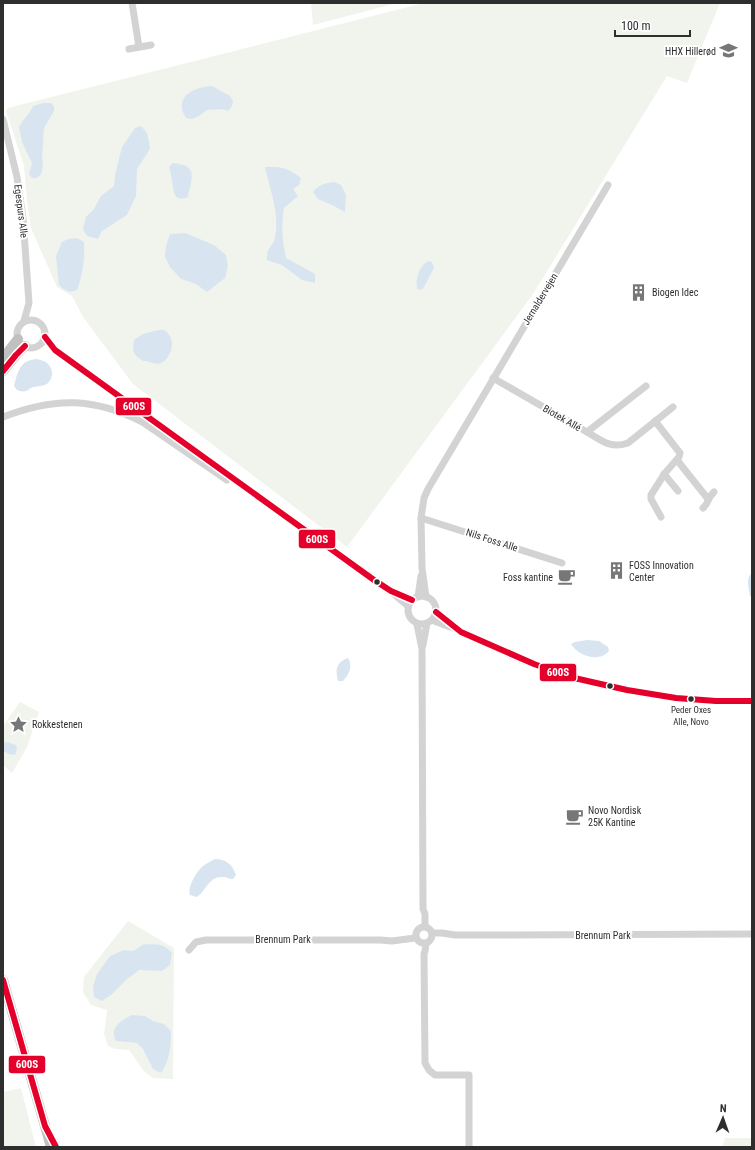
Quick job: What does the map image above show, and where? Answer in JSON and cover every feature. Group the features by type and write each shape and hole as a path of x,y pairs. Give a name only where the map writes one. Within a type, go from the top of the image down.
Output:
{"highway":[{"path":"3,358 22,343"},
{"path":"3,371 16,355 22,343"},
{"path":"3,980 51,1147"},
{"path":"45,1126 56,1147"}],"street":[{"path":"132,3 139,47"},
{"path":"129,49 151,45"},
{"name":"Egespurs Alle","path":"3,119 17,177 22,210 29,303 24,321"},
{"name":"Jernaldervejen","path":"426,597 422,568 421,518 424,498 493,378 608,185"},
{"name":"Egespurs Alle","path":"29,303 37,320"},
{"path":"37,320 44,327 45,337 40,344 33,348 22,343 17,334 20,325 24,321 37,320"},
{"path":"45,337 55,350"},
{"path":"40,344 55,350 391,591 408,606"},
{"name":"Biotek Allé","path":"493,378 588,432 646,386"},
{"path":"3,417 43,405 65,403 92,404 119,411 144,423 237,487 271,506"},
{"path":"588,432 609,445 621,446 628,443 673,407"},
{"path":"655,421 680,452 677,460 668,468 651,495 651,499 661,517"},
{"path":"677,460 708,499"},
{"path":"664,474 678,491"},
{"path":"703,508 707,505 708,499 714,492"},
{"name":"Nils Foss Alle","path":"421,518 562,563"},
{"name":"Jernaldervejen","path":"415,598 422,568"},
{"path":"391,591 415,598 426,597 434,603 436,612 430,622 422,649"},
{"path":"415,598 408,606 409,617 413,622 417,624 430,622 461,632 534,664 570,677 627,690 676,698 716,701 752,701"},
{"path":"436,612 461,632"},
{"path":"417,624 422,649 423,909 425,914 423,927"},
{"path":"419,940 430,942 432,936 429,929 423,927 418,929 419,940 421,952 424,954 425,1063 435,1076 469,1075 470,1147"},
{"name":"Brennum Park","path":"432,936 442,933 454,935 752,934"},
{"name":"Brennum Park","path":"189,950 196,942 206,940 419,940"}],"shaded area":[{"path":"311,3 397,3 313,25"},
{"path":"424,3 720,3 687,83 667,76 533,294 347,547 133,384 83,317 72,296 57,287 31,228 24,166 6,111 8,108"},
{"path":"212,86 230,96 233,101 232,106 228,111 222,109 207,110 192,119 186,118 182,104 187,94 198,88"},
{"path":"43,103 51,103 54,106 54,111 44,128 42,156 43,166 41,174 37,178 32,178 29,174 32,163 22,142 19,127 33,106"},
{"path":"141,126 147,133 150,149 137,169 136,196 127,215 102,231 98,239 87,236 83,229 86,217 94,209 101,196 114,186 115,175 122,147 135,128"},
{"path":"173,163 185,165 191,172 192,180 188,197 183,199 176,196 174,193 169,167"},
{"path":"265,167 284,168 301,178 299,185 293,189 298,196 284,208 282,233 286,258 315,274 315,283 302,280 282,265 267,260 268,252 275,238 276,220 274,202"},
{"path":"334,182 341,185 346,195 345,212 318,199 313,192 322,185"},
{"path":"185,233 214,245 226,255 228,266 225,278 207,292 196,284 181,279 170,267 165,257 166,246 170,234"},
{"path":"77,238 84,242 83,266 77,290 70,292 63,289 59,285 56,256 62,242 68,239"},
{"path":"428,261 432,262 434,268 423,289 418,290 418,274 422,266"},
{"path":"164,330 170,336 172,346 170,353 162,363 159,364 143,361 134,352 134,340 143,334"},
{"path":"37,359 49,364 52,370 51,379 45,385 34,387 25,391 17,390 14,386 20,368 25,363"},
{"path":"752,574 752,597 750,596 748,582 750,575"},
{"path":"587,640 599,641 608,647 609,651 600,657 583,655 571,644"},
{"path":"348,658 350,664 349,673 343,681 338,681 337,667 341,662"},
{"path":"20,702 39,712 27,747 12,773 3,765 3,726"},
{"path":"7,742 16,745 17,749 15,755 3,751 3,743"},
{"path":"215,859 228,863 233,868 236,875 233,879 218,877 211,881 197,897 190,895 189,892 193,879 203,866"},
{"path":"128,921 174,948 173,1079 153,1078 144,1071 129,1050 115,1049 108,1046 104,1034 107,1010 91,1005 83,992 84,977"},
{"path":"144,944 160,945 168,949 172,953 170,965 162,971 139,970 102,1001 94,997 93,987 97,974 110,956 124,950 133,951"},
{"path":"132,1015 145,1016 153,1021 164,1024 171,1031 169,1053 161,1073 153,1069 143,1049 137,1043 116,1041 114,1036 115,1028 120,1022"},
{"path":"21,1088 36,1147 3,1147 3,1092"},
{"path":"725,1138 752,1138 752,1147 722,1147"}],"transit line":[{"name":"600S","path":"45,337 55,350 374,580 391,591 412,600"},
{"name":"600S","path":"3,371 25,346"},
{"name":"600S","path":"436,612 461,632 534,664 570,677 627,690 676,698 716,701 752,701"},
{"name":"600S","path":"3,980 45,1126 56,1147"}],"place":[{"name":"HHX Hillerød","path":"729,51"},
{"name":"Biogen Idec","path":"639,292"},
{"name":"FOSS Innovation Center","path":"616,571"},
{"name":"Foss kantine","path":"566,577"},
{"name":"Peder Oxes Alle, Novo","path":"691,699"},
{"name":"Rokkestenen","path":"19,724"},
{"name":"Novo Nordisk 25K Kantine","path":"575,816"}]}
